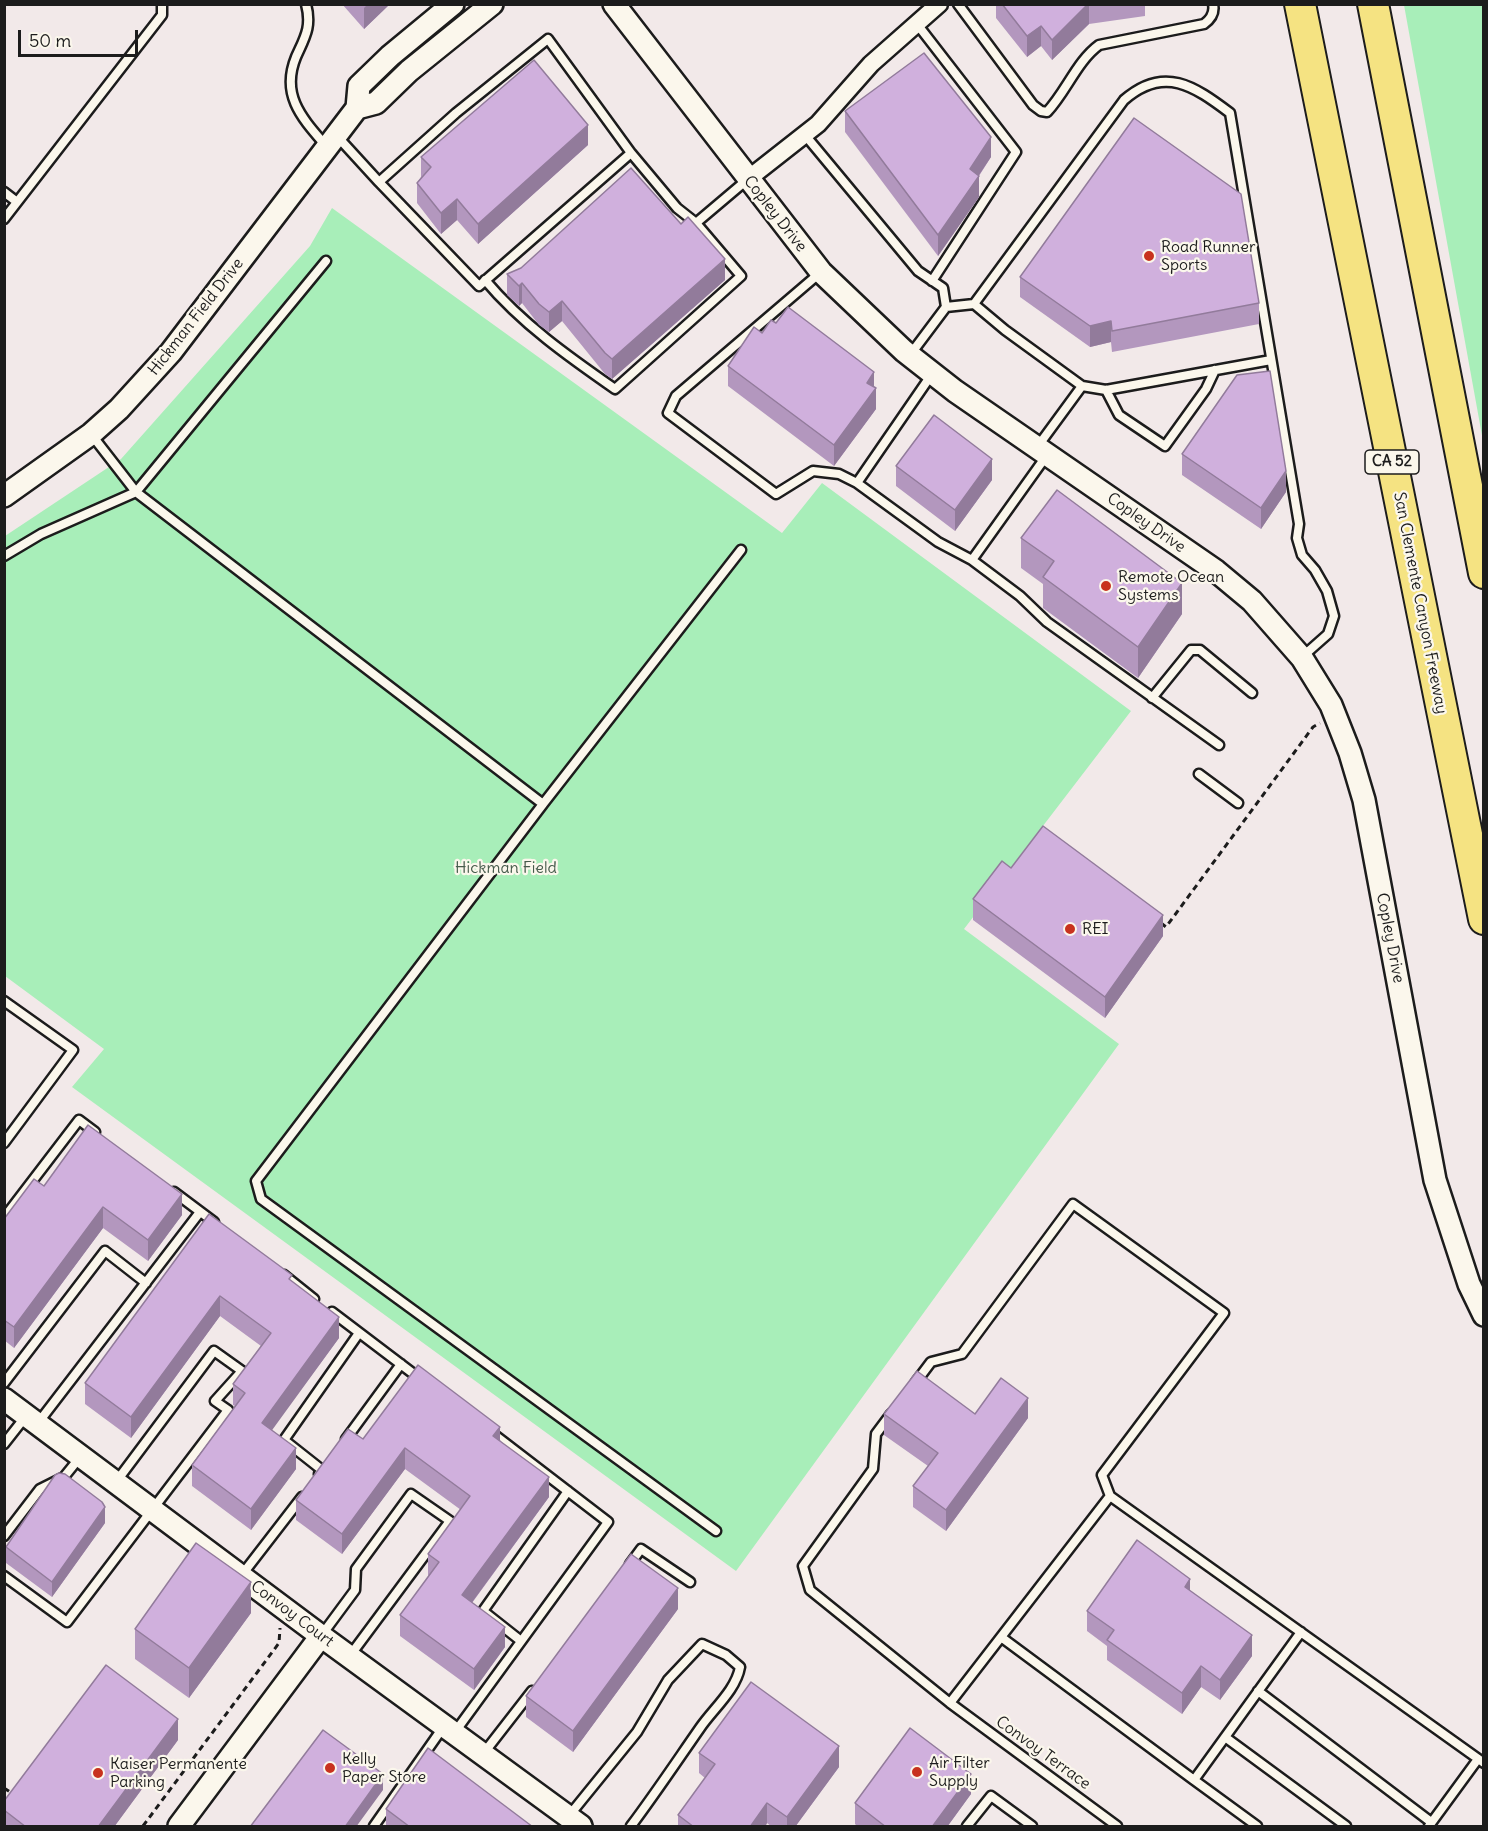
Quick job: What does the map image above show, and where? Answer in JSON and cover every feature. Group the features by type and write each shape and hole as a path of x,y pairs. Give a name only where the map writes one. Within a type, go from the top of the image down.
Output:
{"highway":[{"name":"San Clemente Canyon Freeway","path":"1300,4 1484,919"},
{"path":"1373,4 1484,573"}],"street":[{"name":"Hickman Field Drive","path":"4,496 91,434 119,409 171,352 357,108 359,86 390,56 453,4"},
{"name":"Hickman Field Drive","path":"357,108 376,103 409,71 492,4"},
{"name":"Copley Drive","path":"614,4 821,272 909,355 932,373 1216,571 1252,601 1302,658 1334,713 1350,753 1364,800 1435,1180 1469,1284 1484,1315"},
{"path":"748,179 818,124 871,64 939,4"},
{"name":"Convoy Court","path":"4,1399 574,1822"},
{"path":"179,1827 321,1636"}],"lane":[{"path":"4,219 162,15 162,4"},
{"path":"306,4 309,16 306,37 296,58 290,80 293,101 305,121 379,182 479,285 631,153"},
{"path":"958,4 1033,105 1047,112 1057,101 1090,51 1099,45 1204,24 1210,20 1214,10 1213,4"},
{"path":"917,24 1016,152 932,281"},
{"path":"379,182 456,113 548,39 631,153 677,208 696,223 741,276 615,389 560,351 486,280"},
{"path":"974,304 1124,100 1134,91 1155,81 1178,83 1202,92 1230,113 1299,524 1297,538 1302,555 1315,570 1327,591 1334,616 1328,634 1302,658"},
{"path":"805,135 918,271 943,288 946,307"},
{"path":"696,223 748,179"},
{"path":"4,192 17,201"},
{"path":"4,556 41,534 136,492 326,261"},
{"path":"821,272 676,396 668,412 776,494 813,471 839,474 857,483 938,542 972,560 1020,596 1047,622 1219,745"},
{"path":"909,355 946,307 974,304 1005,330 1082,386 1106,390 1271,360"},
{"path":"1106,390 1119,416 1165,446 1206,389 1215,370"},
{"path":"857,483 932,373"},
{"path":"972,560 1082,386"},
{"path":"91,434 136,492 543,804"},
{"path":"716,1531 261,1199 256,1181 543,804 741,550"},
{"path":"1152,698 1191,650 1200,650 1252,693"},
{"path":"1199,774 1238,803"},
{"path":"4,1001 73,1050 4,1143"},
{"path":"4,1218 79,1120 107,1141"},
{"path":"163,1184 219,1226"},
{"path":"910,1389 932,1362 962,1354 1073,1204 1224,1313 1102,1475 1110,1496 1481,1761 1430,1824 1258,1691"},
{"path":"4,1444 32,1420 146,1283 200,1212"},
{"path":"4,1383 105,1251 146,1283"},
{"path":"275,1269 429,1386"},
{"path":"322,1470 284,1440 359,1332"},
{"path":"4,1576 67,1622 228,1410 215,1401 242,1371 214,1352 116,1482"},
{"path":"337,1450 401,1364"},
{"name":"Convoy Terrace","path":"897,1407 876,1434 873,1469 803,1566 810,1590 950,1703 1117,1827"},
{"path":"374,1827 521,1641 608,1522 484,1428"},
{"path":"4,1536 40,1489 64,1477 81,1456"},
{"path":"316,1478 329,1460"},
{"path":"241,1575 309,1487"},
{"path":"521,1641 483,1611 568,1491"},
{"path":"321,1636 355,1590 356,1569 411,1494 450,1521 349,1657"},
{"path":"950,1703 1110,1496"},
{"path":"627,1568 641,1549 690,1582"},
{"path":"1194,1780 1301,1632"},
{"path":"1001,1637 1257,1827"},
{"path":"574,1822 637,1732 668,1680 702,1644 726,1654 740,1667 738,1679 700,1728 631,1827"},
{"path":"483,1755 540,1680"},
{"path":"1225,1737 1346,1827"},
{"path":"967,1827 991,1796 1032,1827"}],"path":[{"path":"1157,920 1166,927 1313,728 1334,713"},
{"path":"143,1827 279,1643"},
{"path":"4,1788 14,1794 9,1801"}],"green space":[{"path":"1404,5 1483,5 1483,441"},
{"name":"Hickman Field","path":"332,208 782,533 822,483 1131,711 964,929 1119,1044 736,1571 72,1087 104,1049 5,976 5,536 121,459 310,246"}],"building":[{"path":"1002,4 1088,4 1052,40 1041,26 1027,36"},
{"path":"924,53 991,137 970,169 979,176 938,235 845,111"},
{"path":"534,60 588,125 478,224 457,199 441,213 417,183 431,167 421,157"},
{"name":"Road Runner Sports","path":"1134,118 1241,194 1259,303 1112,331 1111,321 1090,326 1020,277"},
{"path":"631,168 681,224 688,217 725,259 612,359 562,301 549,312 539,304 522,283 519,286 507,274 521,268"},
{"path":"788,307 874,372 867,383 876,388 834,445 728,366 754,327 762,333 771,320 776,323"},
{"path":"1270,371 1286,471 1261,508 1182,454 1237,375"},
{"path":"934,415 992,459 955,510 896,466"},
{"path":"1057,490 1182,583 1138,647 1043,577 1054,561 1021,538"},
{"path":"1043,826 1163,915 1105,997 973,899 1002,861 1011,868"},
{"path":"88,1125 182,1194 148,1240 103,1207 14,1327 4,1320 4,1219 34,1179 44,1186"},
{"path":"209,1214 292,1275 289,1279 339,1317 262,1423 296,1448 251,1509 192,1465 245,1393 233,1384 271,1333 220,1296 131,1417 85,1383"},
{"path":"418,1365 500,1427 493,1436 549,1477 462,1595 505,1627 474,1669 400,1615 439,1562 428,1554 470,1496 405,1448 342,1534 296,1500 348,1429 363,1439"},
{"path":"917,1371 975,1414 1001,1378 1028,1398 946,1510 913,1486 938,1453 884,1414"},
{"path":"65,1474 102,1502 105,1507 52,1582 6,1547 55,1475"},
{"path":"1137,1540 1190,1579 1185,1587 1252,1635 1220,1680 1201,1666 1182,1693 1107,1640 1114,1630 1087,1611"},
{"path":"196,1543 251,1582 189,1668 135,1629"},
{"path":"631,1554 678,1588 573,1731 526,1696"},
{"name":"Kaiser Permanente Parking","path":"106,1665 178,1719 98,1827 26,1827 4,1810 4,1801"},
{"path":"751,1682 839,1746 787,1817 767,1803 750,1827 694,1827 678,1815 715,1764 699,1753"},
{"name":"Air Filter Supply","path":"910,1728 971,1774 932,1827 886,1827 855,1803"},
{"name":"Kelly Paper Store","path":"323,1730 383,1774 345,1827 250,1827"},
{"path":"428,1748 533,1827 410,1827 386,1809"}],"place":[{"name":"Road Runner Sports","path":"1149,256"},
{"name":"Remote Ocean Systems","path":"1106,586"},
{"name":"REI","path":"1070,929"},
{"name":"Kelly Paper Store","path":"330,1768"},
{"name":"Air Filter Supply","path":"917,1772"},
{"name":"Kaiser Permanente Parking","path":"98,1773"}]}
